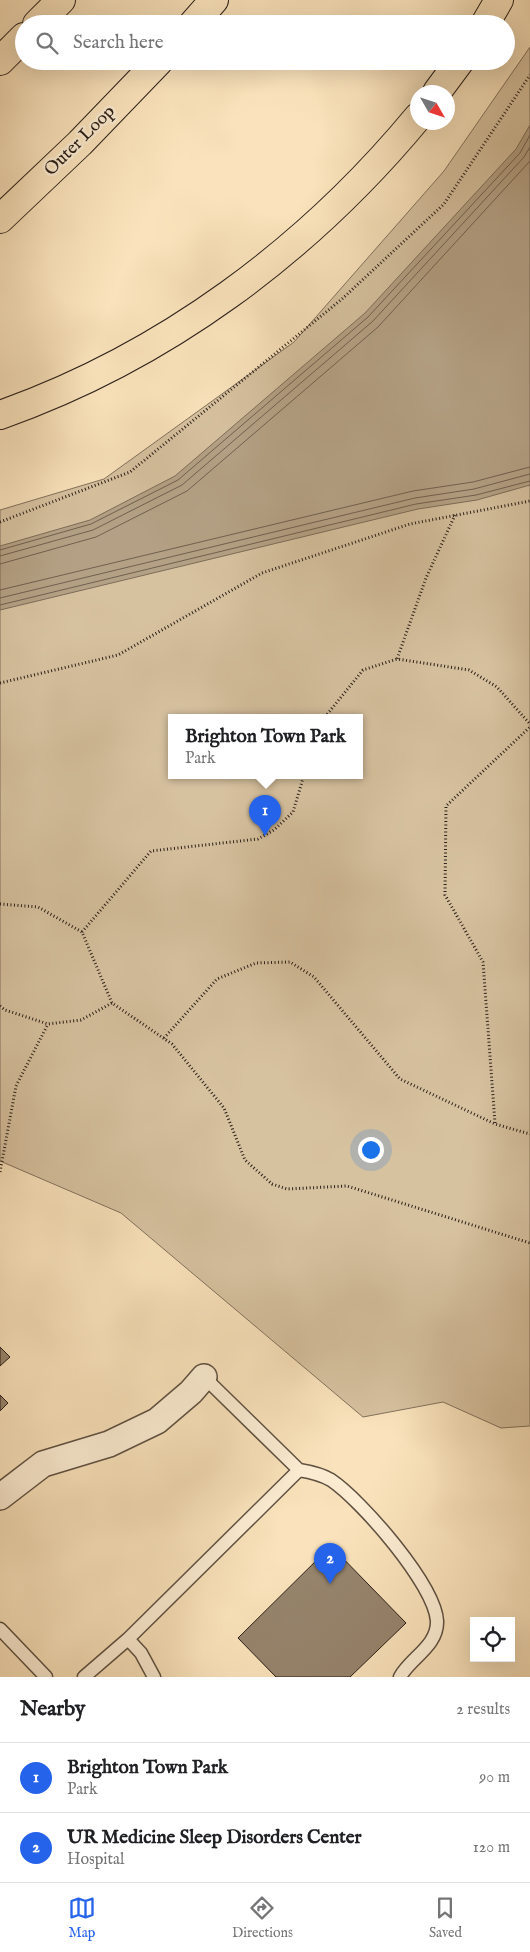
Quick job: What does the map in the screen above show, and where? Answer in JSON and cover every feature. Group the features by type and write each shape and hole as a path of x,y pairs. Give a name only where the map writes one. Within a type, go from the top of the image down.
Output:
{"highway":[{"path":"46,15 61,0"},
{"path":"201,15 214,0"},
{"path":"490,15 499,0"},
{"path":"0,61 15,46"},
{"name":"Outer Loop","path":"0,219 73,149 150,70"},
{"path":"442,85 453,70"},
{"path":"0,416 105,370 146,348 224,298 291,247 333,209 372,170 410,126"}],"street":[{"path":"3,1488 43,1464 108,1444 157,1421 191,1392 204,1377"}],"lane":[{"path":"204,1377 299,1470 316,1473 331,1480 358,1502 387,1534 432,1604 437,1622 431,1641 400,1677"},
{"path":"84,1677 128,1639 299,1470"},
{"path":"0,1629 46,1677"},
{"path":"128,1639 141,1653 154,1677"}],"path":[{"path":"0,522 130,472 342,299 444,204 530,75"},
{"path":"0,683 118,655 262,574 410,524 530,501"},
{"path":"397,659 426,578 455,515"},
{"path":"327,714 362,670 397,659 469,670 497,687 530,725 446,806 445,895 483,962 495,1124"},
{"path":"82,932 151,851 258,839 274,830 293,812 303,779"},
{"path":"0,904 38,907 82,932 112,1003 164,1038 224,1108 245,1160 272,1184 287,1189 347,1186 530,1243"},
{"path":"164,1038 217,979 256,963 290,962 314,977 400,1079 495,1124 530,1134"},
{"path":"0,1006 5,1010 48,1024 81,1020 112,1003"},
{"path":"0,1172 16,1086 48,1024"}],"shaded area":[{"path":"530,47 530,1426 501,1428 443,1402 363,1417 121,1213 0,1161 0,510 104,479 294,342 444,171"}],"water":[{"path":"530,125 530,485 477,500 418,509 0,610 0,546 90,520 175,476 365,313 516,149"}],"building":[{"path":"0,1347 10,1357 0,1366"},
{"path":"0,1395 8,1403 0,1411"},
{"path":"331,1546 406,1623 350,1677 276,1677 238,1638"}],"place":[{"name":"Brighton Town Park","path":"265,836"},
{"name":"UR Medicine Sleep Disorders Center","path":"330,1584"}]}
